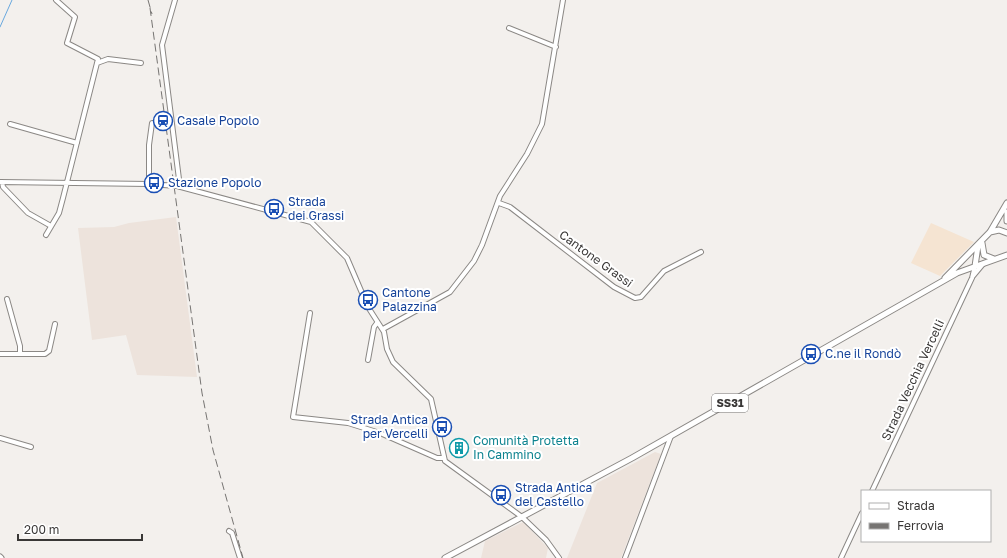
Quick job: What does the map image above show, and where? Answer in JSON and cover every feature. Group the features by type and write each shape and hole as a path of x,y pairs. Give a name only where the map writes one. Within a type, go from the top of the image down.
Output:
{"main road":[{"name":"SS31","path":"937,286 990,232 1007,203"},
{"path":"1007,212 1007,221"},
{"path":"990,232 999,230 1007,233"},
{"path":"980,243 984,255 995,260"},
{"path":"974,266 980,243"},
{"name":"SS31","path":"445,558 671,436 961,271 995,260 1004,256 1007,251"}],"street":[{"path":"46,235 59,213 98,59 67,44 75,16 56,0"},
{"path":"175,0 162,45 178,186"},
{"path":"383,330 450,292 474,261 499,203 500,196 527,154 542,124 563,0"},
{"path":"509,28 556,47"},
{"path":"97,63 108,59 141,63"},
{"path":"149,184 149,145 152,123 156,123"},
{"path":"10,124 77,143"},
{"path":"51,226 28,213 2,186 1,182 149,184 178,186 311,222 347,258 368,307 383,330 388,354 393,362 423,389 433,404 444,458 449,465 522,517 546,540 559,558"},
{"name":"Cantone Grassi","path":"499,203 510,207 614,287 635,298 641,297 664,271 701,252"},
{"name":"Strada Vecchia Vercelli","path":"872,490 972,278 984,264"},
{"name":"Strada Vecchia Vercelli","path":"972,278 974,266"},
{"path":"961,271 967,271 972,278"},
{"path":"7,299 20,346 20,353"},
{"path":"310,313 293,417 348,423 380,433 437,458 444,458"},
{"path":"368,360 374,327 378,323"},
{"path":"0,354 45,354 49,351 55,324"},
{"path":"625,558 671,436"},
{"path":"0,438 31,447"},
{"path":"841,558 861,515"},
{"path":"229,531 232,533 240,558"}],"shaded area":[{"path":"176,217 197,377 137,375 126,335 92,340 78,228 114,227 129,223"},
{"path":"931,223 974,242 940,276 911,263"},
{"path":"655,452 661,454 621,558 567,558 597,483"},
{"path":"523,522 548,548 546,558 481,558 485,541"}],"waterway":[{"path":"0,27 12,0"}],"railway":[{"path":"148,0 152,14"},
{"path":"150,8 202,393 213,450 243,558"}],"place":[{"name":"Casale Popolo","path":"163,121"},
{"name":"Stazione Popolo","path":"154,183"},
{"name":"Strada dei Grassi","path":"274,209"},
{"name":"Cantone Palazzina","path":"368,300"},
{"name":"C.ne il Rondò","path":"811,354"},
{"name":"Strada Antica per Vercelli","path":"442,427"},
{"name":"Comunità Protetta In Cammino","path":"459,448"},
{"name":"Strada Antica del Castello","path":"501,495"}]}
